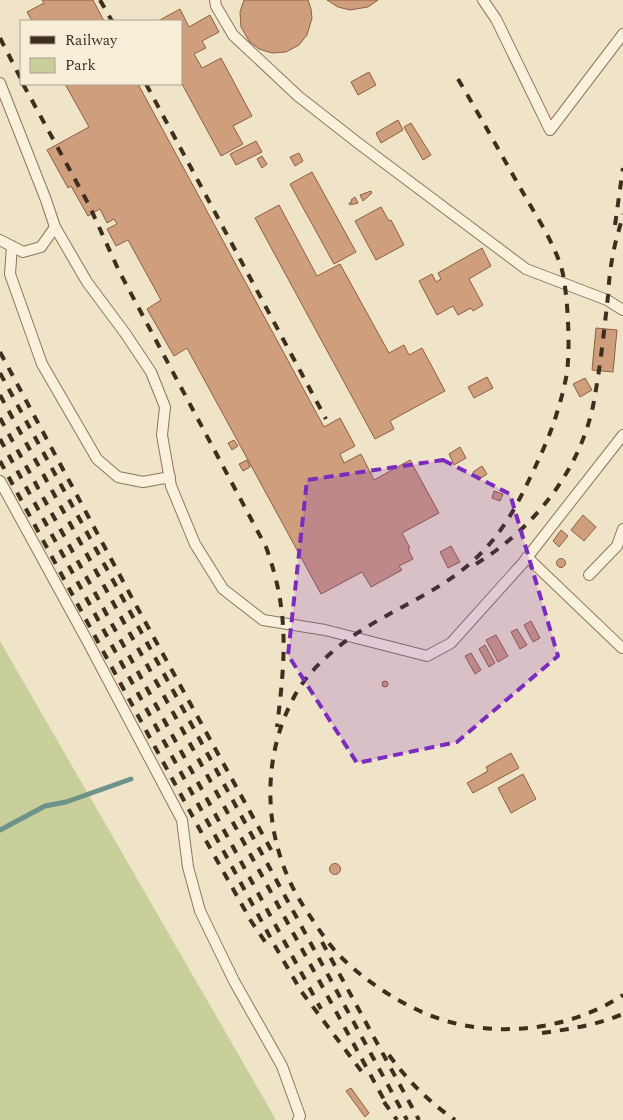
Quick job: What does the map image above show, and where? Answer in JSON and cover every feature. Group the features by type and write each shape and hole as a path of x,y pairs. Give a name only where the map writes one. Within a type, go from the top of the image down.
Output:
{"lane":[{"path":"215,0 216,6 233,35 298,96 358,143 526,269 607,300 623,310"},
{"path":"483,0 496,19 550,130 623,34"},
{"path":"0,83 55,227 87,282 151,372 165,407 162,436 171,486 195,544 223,589 263,620 325,630 427,656 451,643 527,557 623,435"},
{"path":"0,240 23,252 41,247 55,227"},
{"path":"12,246 10,274 42,364 97,460 118,478 142,482 170,477"},
{"path":"0,481 182,820 188,867 200,911 234,981 282,1066 300,1116 298,1120"},
{"path":"588,575 617,546 623,529"},
{"path":"527,557 622,648"}],"highlighted area":[{"path":"443,460 510,494 558,656 457,742 357,763 288,655 307,480"}],"green space":[{"path":"0,641 275,1118 275,1120 0,1120"}],"building":[{"path":"42,0 93,0 103,20 31,20 27,12 44,3"},
{"path":"244,0 308,0 312,18 307,35 299,45 286,52 272,53 259,49 249,41 241,27 240,12"},
{"path":"327,0 378,0 368,7 350,10 338,7"},
{"path":"180,9 189,27 210,15 219,32 202,41 206,48 194,54 202,68 221,58 252,116 233,126 243,144 221,156 182,84 182,20 160,20"},
{"path":"369,72 376,85 358,95 351,82"},
{"path":"66,85 139,85 324,427 340,418 355,446 340,454 344,463 361,454 374,480 410,460 439,513 402,533 410,548 408,549 413,559 399,566 402,570 371,587 362,572 321,594 187,348 174,356 147,309 161,300 128,240 116,246 107,229 117,224 114,219 107,223 100,209 88,216 71,186 68,188 47,150 89,127"},
{"path":"398,120 403,130 381,143 376,133"},
{"path":"411,123 431,155 423,160 404,127"},
{"path":"256,141 262,152 236,165 230,154"},
{"path":"299,153 303,161 295,166 290,157"},
{"path":"262,156 267,164 262,168 257,159"},
{"path":"312,172 356,252 334,264 290,184"},
{"path":"371,191 372,193 363,201 360,195"},
{"path":"355,197 358,203 350,205 349,203"},
{"path":"279,205 317,276 340,264 389,353 404,345 409,355 422,348 445,391 390,421 394,429 375,439 255,218"},
{"path":"381,207 389,221 391,220 404,245 376,260 355,221"},
{"path":"482,248 491,266 469,279 483,305 473,311 471,308 458,315 453,306 437,315 419,281 432,274 436,282 441,279 438,273"},
{"path":"596,328 617,330 613,372 592,370"},
{"path":"487,377 493,388 474,398 468,387"},
{"path":"585,378 592,390 580,397 573,384"},
{"path":"234,440 238,446 232,450 228,443"},
{"path":"460,447 466,458 454,465 449,454"},
{"path":"247,460 250,467 243,471 239,464"},
{"path":"482,466 487,474 478,480 473,472"},
{"path":"494,491 503,494 500,501 492,498"},
{"path":"583,515 596,527 584,541 571,530"},
{"path":"561,530 568,536 559,547 553,541"},
{"path":"451,546 460,562 448,568 440,552"},
{"path":"561,558 566,563 561,568 556,563"},
{"path":"531,621 540,638 533,642 524,625"},
{"path":"517,629 527,645 520,649 511,632"},
{"path":"496,635 508,656 498,662 486,640"},
{"path":"485,645 495,663 489,667 479,649"},
{"path":"471,653 481,670 475,674 465,656"},
{"path":"385,681 388,684 385,687 382,684"},
{"path":"511,753 519,768 473,793 467,783 488,771 486,767"},
{"path":"523,774 536,799 511,813 498,788"},
{"path":"333,864 337,864 340,869 339,873 333,874 330,871 330,867"},
{"path":"351,1088 369,1113 365,1117 346,1091"}],"waterway":[{"path":"0,830 45,806 66,802 131,779"}],"railway":[{"path":"100,0 111,20"},
{"path":"0,38 20,77"},
{"path":"458,79 544,229 559,260 566,294 568,324 568,367 563,392 551,430 515,508 485,549 454,576 438,587 350,638 326,657 299,688 282,723 275,750 271,777 274,833 281,860 292,886 321,933 338,954 363,976 407,1005 454,1023 475,1027 519,1029 563,1022 584,1015 623,995"},
{"path":"24,85 89,205 119,271 266,547 279,594 284,637 277,727"},
{"path":"147,85 326,419"},
{"path":"615,225 623,168"},
{"path":"476,564 497,550 534,516 551,497 577,454 593,406 602,351 611,265 623,214"},
{"path":"0,352 132,598 275,857"},
{"path":"0,373 407,1120"},
{"path":"0,395 388,1107"},
{"path":"0,418 321,1009"},
{"path":"0,439 275,946 301,991 362,1072"},
{"path":"0,461 200,830 251,921 270,949"},
{"path":"322,942 419,1120"},
{"path":"542,1033 593,1024 623,1014"},
{"path":"389,1055 419,1090 455,1120"},
{"path":"384,1102 397,1120"}]}
